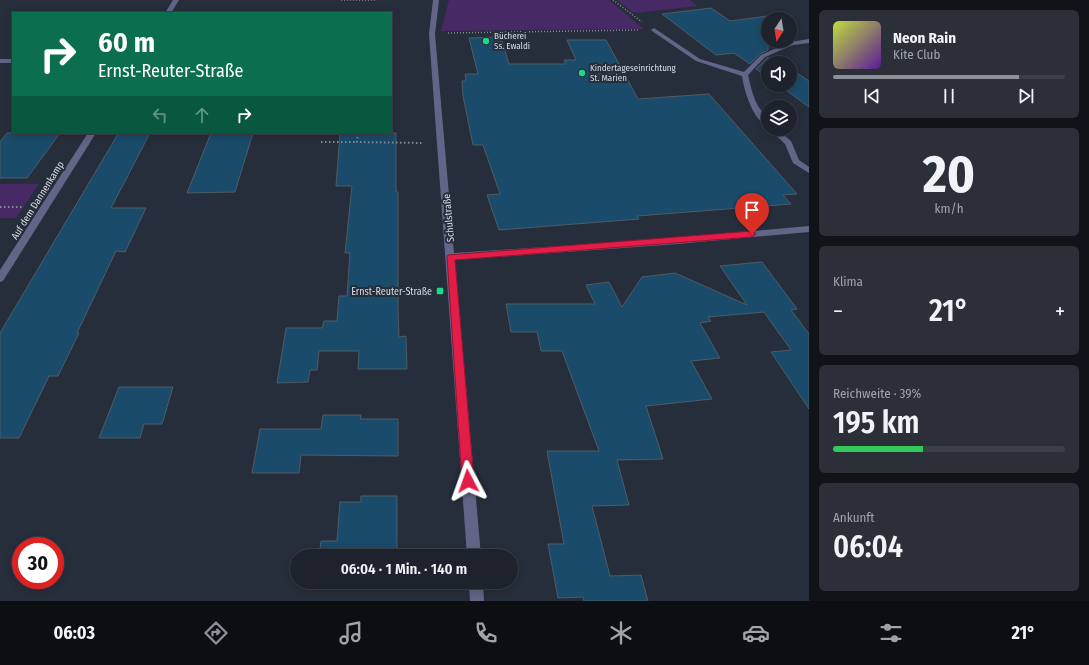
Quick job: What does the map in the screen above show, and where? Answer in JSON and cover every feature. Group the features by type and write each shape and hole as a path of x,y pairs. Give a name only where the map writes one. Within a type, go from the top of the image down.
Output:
{"street":[{"path":"169,12 176,0"},
{"name":"Schulstraße","path":"436,0 432,34 442,143 473,549"},
{"path":"654,30 698,60 745,75"},
{"path":"745,75 763,56 792,43 809,40"},
{"path":"0,61 12,61"},
{"path":"745,75 747,92 761,117"},
{"name":"Auf dem Dannenkamp","path":"0,278 91,134"},
{"path":"781,136 788,143 796,161 809,171"},
{"path":"451,257 678,241 809,229"},
{"path":"476,589 477,601"}],"path":[{"path":"341,0 375,0"},
{"path":"613,0 654,30"},
{"path":"432,34 654,30"},
{"path":"357,142 358,134"},
{"path":"321,142 442,143"}],"shaded area":[{"path":"449,0 609,0 644,29 441,31"},
{"path":"617,0 690,0 698,6 634,13"},
{"path":"0,184 39,184 16,218 0,218"}],"building":[{"path":"711,8 730,21 761,17 761,48 768,48 768,50 760,54 750,64 734,53 716,55 662,14"},
{"path":"501,37 509,64 566,64 564,60 576,60 567,40 606,40 638,99 709,94 797,194 783,195 791,204 637,216 639,219 499,230 487,195 500,194 483,145 473,145 463,96 462,81 466,81 465,74 478,74 469,38"},
{"path":"761,64 761,72 756,69"},
{"path":"797,73 809,81 809,107 789,92 797,92"},
{"path":"7,133 59,134 27,178 0,178 0,142"},
{"path":"396,133 399,337 406,336 407,369 358,369 359,351 319,351 317,370 310,370 308,382 277,383 286,328 322,328 324,321 337,321 339,296 347,296 350,253 345,253 352,186 336,186 340,134"},
{"path":"118,134 149,134 111,208 146,208 125,252 116,251 58,376 49,376 19,438 0,438 0,333"},
{"path":"211,134 253,134 235,192 187,193"},
{"path":"762,262 797,309 791,310 809,334 809,409 771,352 791,350 764,312 708,317 711,321 700,323 720,358 691,361 712,399 646,406 663,459 617,460 629,505 592,506 610,576 641,575 648,601 584,601 583,597 558,598 548,544 564,544 547,451 599,451 562,351 541,351 537,332 511,332 506,304 595,304 586,285 609,282 622,307 642,277 675,273 747,305 720,266"},
{"path":"119,387 173,387 162,424 144,424 140,438 99,438"},
{"path":"323,415 361,415 360,419 398,419 398,456 301,455 299,473 252,473 260,429 321,429"},
{"path":"361,496 397,496 397,549 320,549 321,541 337,541 340,502 361,502"}],"place":[{"name":"Bücherei Ss. Ewaldi","path":"486,41"},
{"name":"Kindertageseinrichtung St. Marien","path":"582,73"},
{"name":"Ernst-Reuter-Straße","path":"440,291"}],"route":[{"path":"468,481 451,257 678,241 752,234"}]}
